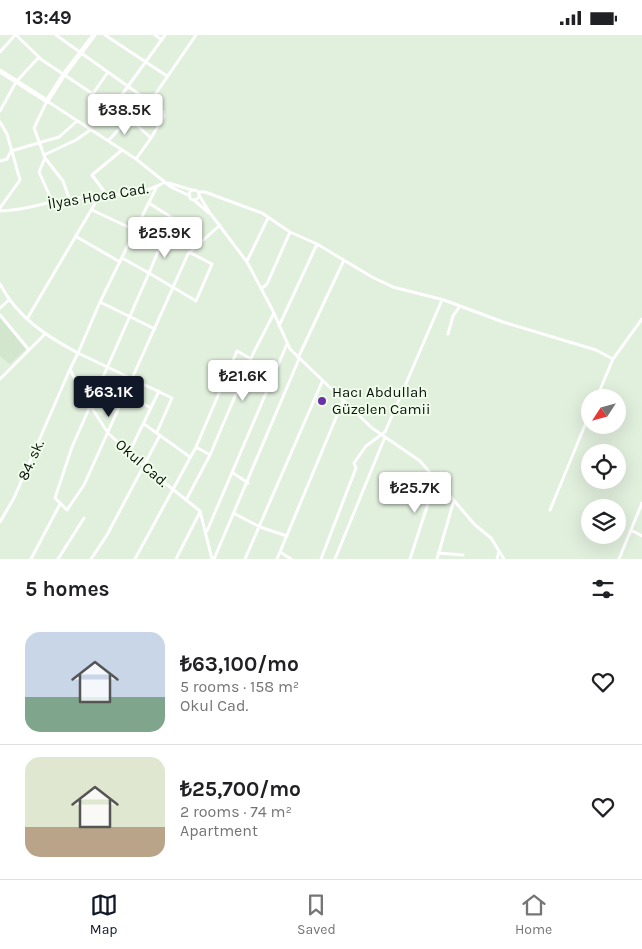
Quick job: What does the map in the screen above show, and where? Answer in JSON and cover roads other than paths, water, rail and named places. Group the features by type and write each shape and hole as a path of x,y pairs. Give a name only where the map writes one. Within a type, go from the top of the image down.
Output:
{"street":[{"path":"0,52 16,35 63,76 129,118 150,138"},
{"path":"56,35 163,111 164,116 136,159"},
{"path":"69,198 63,181 38,143 34,128 47,101 63,76 94,35"},
{"path":"105,35 167,76"},
{"path":"155,35 162,40"},
{"path":"113,107 165,35"},
{"path":"150,102 196,35"},
{"path":"0,111 16,82 39,57"},
{"path":"0,71 136,159 166,182 190,196 210,213"},
{"path":"92,95 108,72"},
{"path":"108,141 129,118"},
{"path":"0,161 7,159 12,151 59,137 77,121"},
{"path":"0,122 4,127 20,180 0,210"},
{"path":"52,201 38,170 45,156 76,140 90,130"},
{"path":"106,195 92,175 122,150"},
{"path":"166,182 199,194 252,209 290,232 317,244 393,287 442,300 596,351 613,359"},
{"name":"İlyas Hoca Cad.","path":"0,210 23,209 69,198 148,190 166,182"},
{"path":"70,369 100,302 157,186"},
{"path":"190,196 192,190"},
{"path":"194,200 199,194"},
{"path":"199,194 210,213 247,262 274,313 287,343 299,359 322,382 384,436 420,461 504,559"},
{"path":"27,319 100,195"},
{"path":"149,203 188,228"},
{"path":"92,210 154,238 159,243 159,251 92,407 72,447 54,497 67,510 84,485 189,252 220,225"},
{"path":"247,262 268,218"},
{"path":"261,289 267,284 290,232"},
{"path":"76,237 120,262"},
{"path":"279,326 317,244"},
{"path":"122,257 196,301 212,264 189,252"},
{"path":"213,559 235,514 299,359 344,259"},
{"path":"0,285 27,319 44,335 172,398 145,467 91,559"},
{"path":"0,308 10,299"},
{"path":"335,559 384,436 442,300"},
{"path":"100,302 155,329"},
{"path":"448,333 453,316 460,306"},
{"path":"186,501 210,455 251,359 274,313"},
{"path":"0,315 29,350"},
{"path":"600,389 613,359 642,319"},
{"path":"0,379 44,335"},
{"path":"207,532 287,343"},
{"path":"135,559 196,447 237,351 251,359"},
{"name":"Okul Cad.","path":"70,369 108,433 145,467 200,511"},
{"name":"84. sk.","path":"0,522 14,498 70,369"},
{"path":"245,559 322,382"},
{"path":"130,453 159,391"},
{"path":"126,395 151,408"},
{"path":"277,559 343,401"},
{"path":"144,424 190,457"},
{"path":"321,559 356,468 354,463 366,446 378,434 384,436"},
{"path":"550,511 581,434"},
{"path":"196,447 210,455"},
{"path":"233,473 248,483"},
{"path":"410,559 436,479"},
{"path":"437,559 454,499"},
{"path":"619,559 642,503"},
{"path":"31,559 60,504"},
{"path":"200,511 213,559"},
{"path":"176,559 200,511"},
{"path":"235,514 260,527 287,537"},
{"path":"58,559 84,518"},
{"path":"631,530 642,536"},
{"path":"497,559 499,551"},
{"path":"280,553 291,559"},
{"path":"438,553 463,555"}],"place":[{"name":"Hacı Abdullah Güzelen Camii","path":"322,401"}]}
